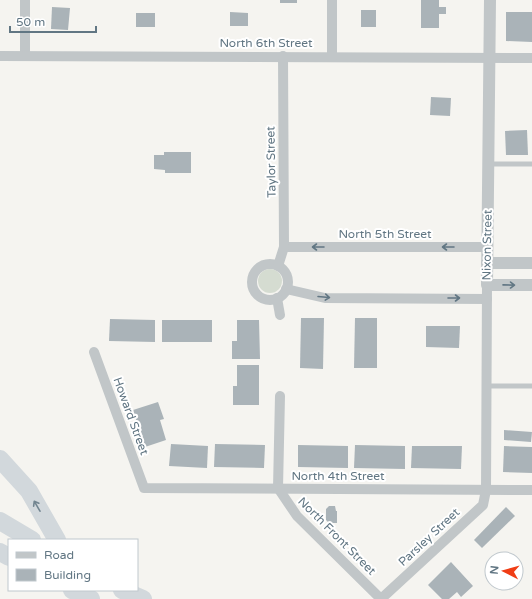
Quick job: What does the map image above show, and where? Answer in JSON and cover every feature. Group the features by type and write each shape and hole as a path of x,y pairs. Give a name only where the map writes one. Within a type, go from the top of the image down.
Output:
{"highway":[{"path":"0,459 28,491 56,539"},
{"path":"6,525 30,539"},
{"path":"74,591 90,599"},
{"path":"124,591 142,599"}],"street":[{"path":"25,0 25,56"},
{"path":"332,0 332,57"},
{"name":"Nixon Street","path":"486,490 486,284 490,0"},
{"name":"North 6th Street","path":"0,56 532,58"},
{"name":"Taylor Street","path":"278,266 284,247 283,56"},
{"name":"North 5th Street","path":"284,247 487,247"},
{"path":"487,263 532,263"},
{"path":"270,264 278,266 287,276 286,289 277,298 268,300 260,296 254,290 252,281 255,272 261,266 270,264"},
{"path":"486,284 532,285"},
{"path":"286,289 314,296 337,298 487,298"},
{"path":"277,298 280,315"},
{"name":"Howard Street","path":"94,352 144,488"},
{"path":"278,488 280,396"},
{"name":"North 4th Street","path":"144,488 532,490"},
{"name":"North Front Street","path":"278,488 297,516 381,599"},
{"name":"Parsley Street","path":"381,599 483,505 486,490"}],"lane":[{"path":"488,164 532,164"},
{"path":"486,386 532,386"}],"shaded area":[{"path":"270,269 275,270 281,276 281,286 275,292 270,293 265,292 259,286 258,281 259,276 265,270"}],"building":[{"path":"280,0 297,0 297,3 280,3"},
{"path":"421,0 439,0 439,7 446,7 446,14 439,14 439,28 421,28"},
{"path":"52,7 70,8 68,30 51,29"},
{"path":"361,10 376,10 376,27 361,27"},
{"path":"230,12 248,13 248,26 230,26"},
{"path":"506,12 532,12 532,42 506,41"},
{"path":"136,13 155,13 155,27 136,27"},
{"path":"431,97 451,98 450,116 430,115"},
{"path":"527,130 528,155 506,155 505,131"},
{"path":"164,152 191,152 191,173 165,173 165,170 154,169 154,155 164,155"},
{"path":"301,318 324,318 323,369 300,368"},
{"path":"355,318 377,318 377,368 354,368"},
{"path":"110,319 155,320 155,342 109,341"},
{"path":"162,320 212,320 212,342 162,342"},
{"path":"237,320 259,320 260,359 232,359 232,341 237,341"},
{"path":"426,326 460,326 459,348 426,347"},
{"path":"237,365 259,365 259,405 233,405 233,386 237,386"},
{"path":"158,402 164,419 160,420 166,440 145,447 133,410"},
{"path":"504,430 532,432 531,442 504,440"},
{"path":"171,444 208,446 207,468 169,466"},
{"path":"215,444 265,445 264,468 214,467"},
{"path":"298,445 348,446 348,468 298,467"},
{"path":"355,445 405,446 405,469 354,468"},
{"path":"412,446 462,446 461,469 411,468"},
{"path":"504,446 532,447 532,473 503,472"},
{"path":"329,506 335,506 337,511 337,523 329,523 326,520 326,509"},
{"path":"506,507 515,516 482,548 474,540"},
{"path":"451,562 473,586 461,597 457,592 449,599 442,599 428,585"}]}
